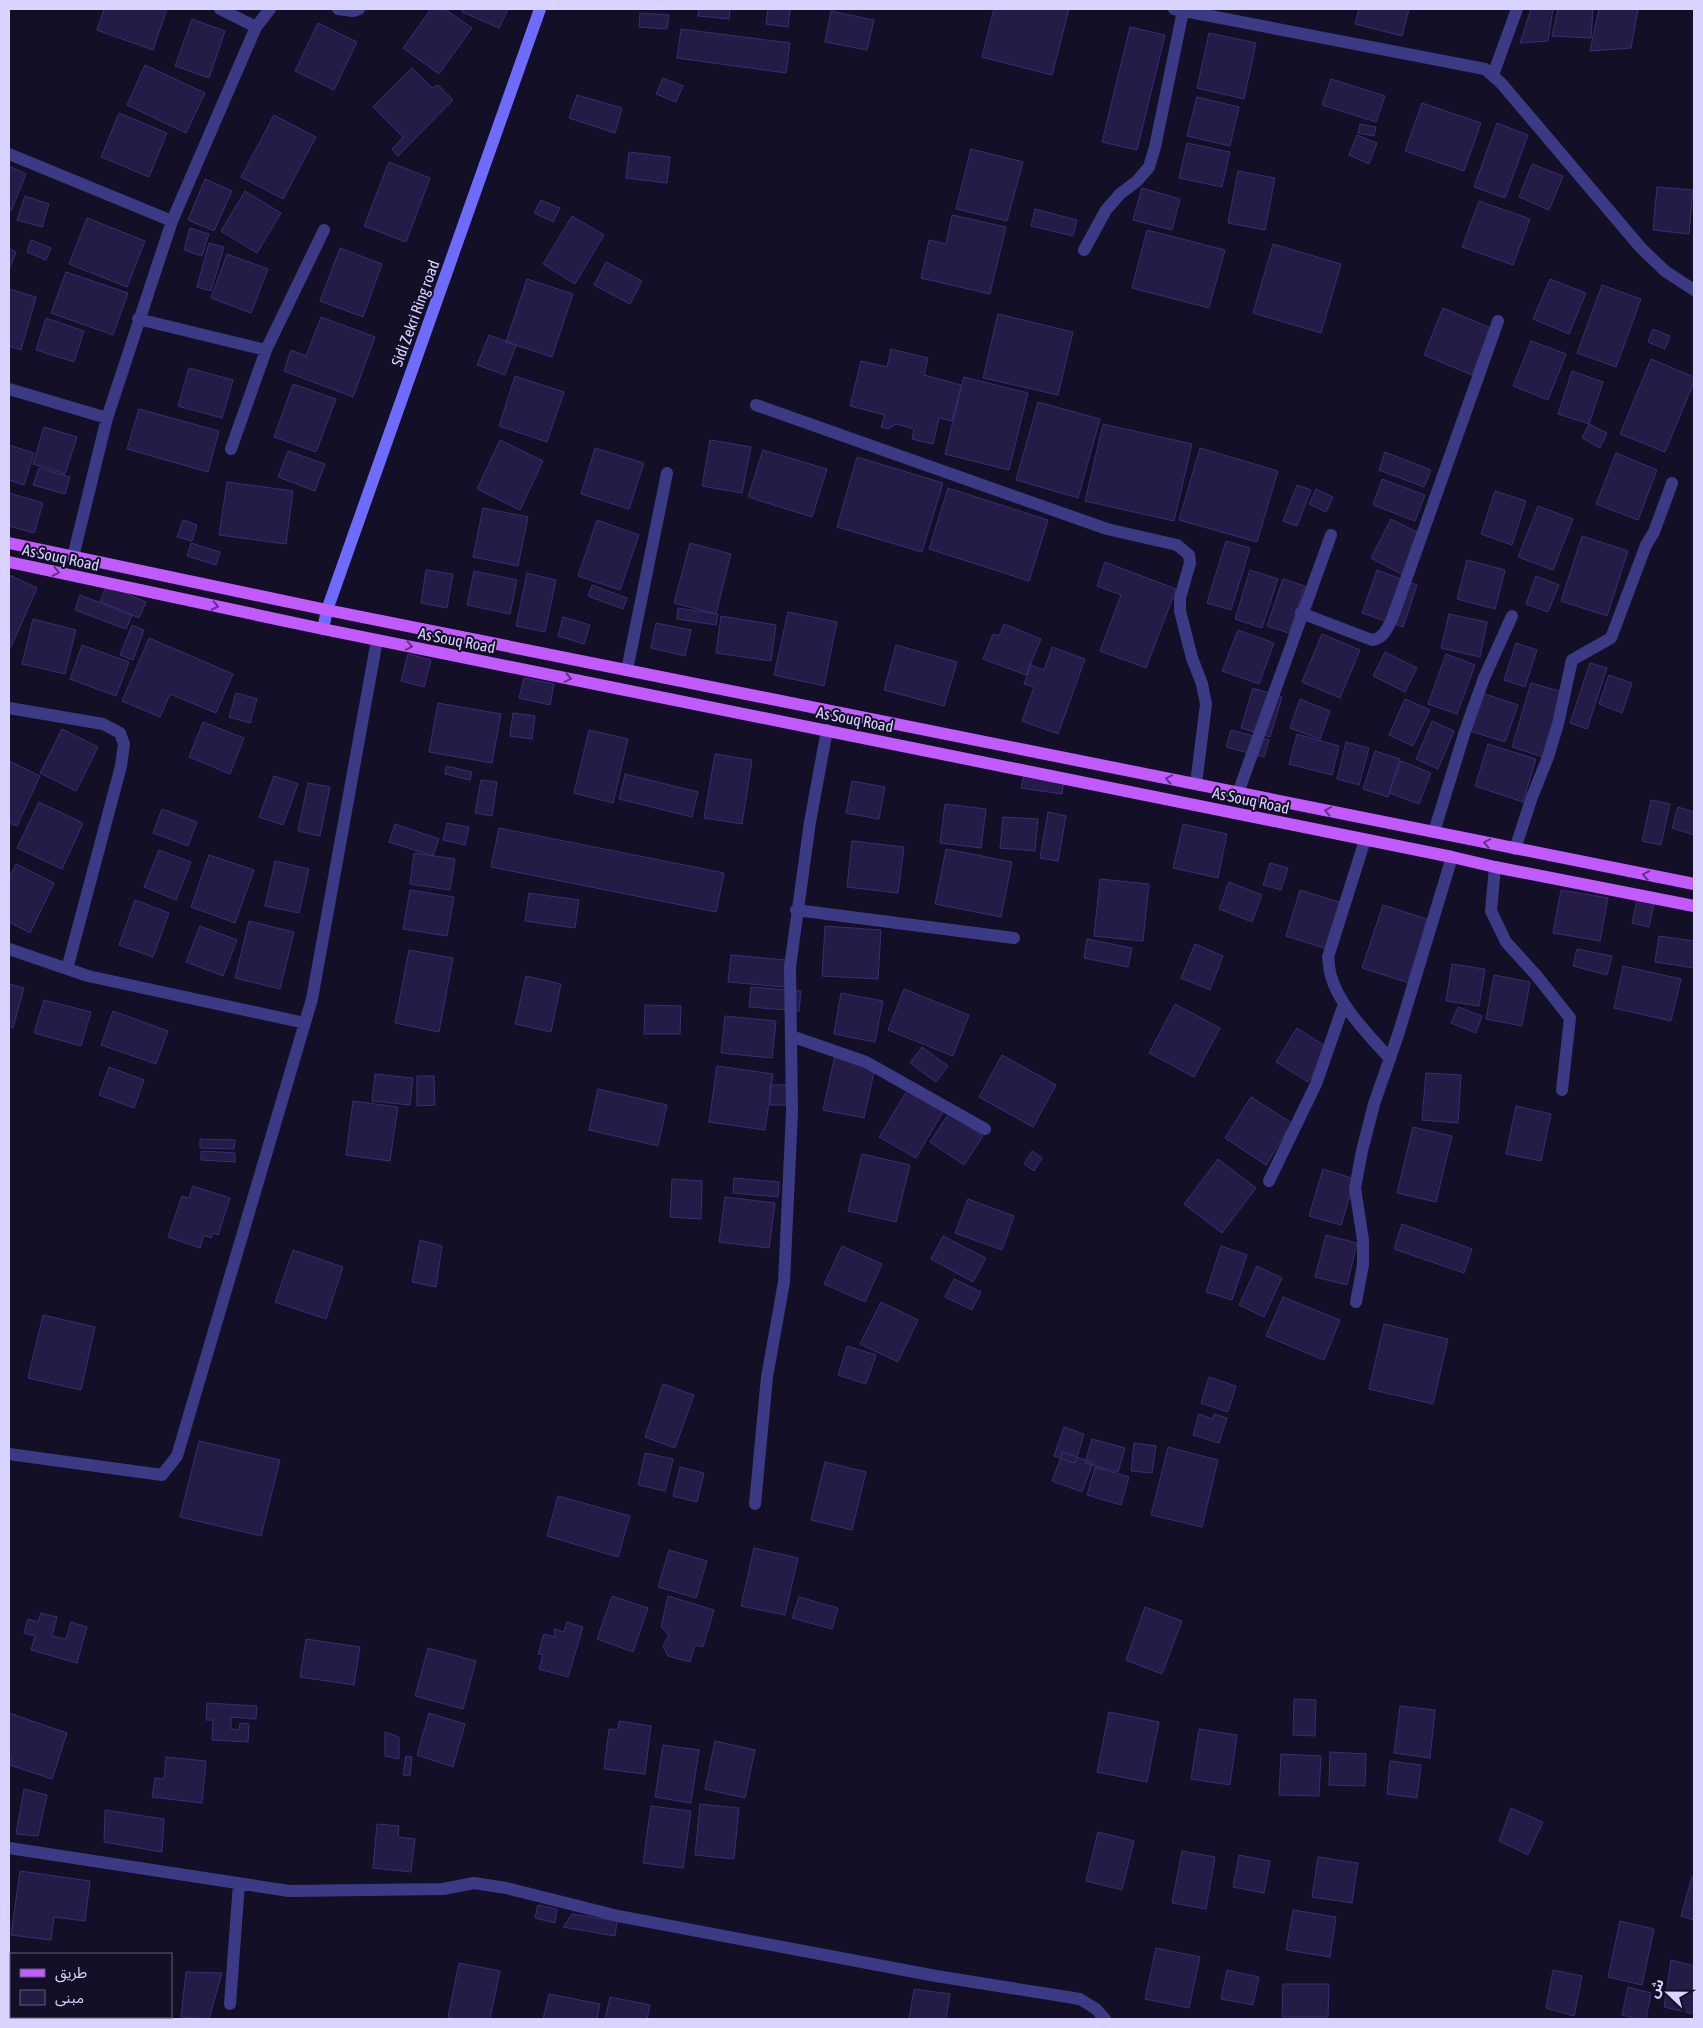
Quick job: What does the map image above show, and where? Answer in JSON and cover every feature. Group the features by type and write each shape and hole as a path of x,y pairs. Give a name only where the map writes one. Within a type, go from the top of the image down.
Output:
{"main road":[{"name":"As Souq Road","path":"9,543 327,610 1694,884"},
{"name":"As Souq Road","path":"9,562 323,629 1694,906"}],"street":[{"path":"220,9 256,27"},
{"path":"73,557 107,418 138,319 172,221 256,27 270,9"},
{"path":"338,9 353,11 359,9"},
{"name":"Sidi Zekri Ring road","path":"323,629 327,610 540,9"},
{"path":"1493,75 1517,9"},
{"path":"1084,250 1106,210 1120,194 1137,182 1149,167 1156,147 1179,10 1427,56 1485,69 1493,75 1641,248 1665,271 1694,290"},
{"path":"9,154 172,221"},
{"path":"231,449 266,350 324,230"},
{"path":"138,319 266,350"},
{"path":"1301,613 1372,640 1379,639 1385,633 1392,619 1498,321"},
{"path":"9,389 107,418"},
{"path":"756,405 1107,529 1145,539 1166,542 1184,550 1189,555 1190,562 1180,598 1180,611 1190,651 1202,684 1206,704 1196,784"},
{"path":"627,670 667,473"},
{"path":"1516,849 1558,724 1572,660 1611,638 1672,483"},
{"path":"1238,793 1301,613 1331,535"},
{"path":"1434,832 1465,730 1484,678 1512,616"},
{"path":"9,1454 162,1475 177,1456 312,999 377,640"},
{"path":"9,708 103,724 120,733 124,744 121,766 67,969"},
{"path":"755,1504 767,1377 784,1282 792,1112 790,967 796,910 827,730"},
{"path":"1365,840 1328,957 1330,975 1335,989 1344,1004 1390,1059"},
{"path":"1356,1302 1363,1265 1363,1240 1355,1188 1362,1151 1374,1104 1390,1059 1452,857"},
{"path":"1495,867 1491,911 1506,942 1570,1018 1562,1090"},
{"path":"796,910 1014,938"},
{"path":"9,949 88,976 305,1023"},
{"path":"1269,1181 1316,1084 1344,1004"},
{"path":"791,1036 866,1062 985,1130"},
{"path":"9,1848 289,1891 442,1889 474,1883 628,1917 936,1976 1080,1999 1096,2009 1105,2019"},
{"path":"230,2004 239,1883"}],"building":[{"path":"104,9 167,9 153,50 97,30"},
{"path":"431,9 445,9 472,28 439,74 403,48"},
{"path":"463,9 508,9 499,28 462,12"},
{"path":"699,9 730,9 729,19 698,16"},
{"path":"768,9 790,9 788,27 766,24"},
{"path":"994,9 1069,9 1052,75 982,57"},
{"path":"1359,9 1409,9 1402,36 1355,24"},
{"path":"1531,9 1553,9 1548,41 1520,43"},
{"path":"1558,9 1593,9 1591,38 1552,36"},
{"path":"1599,9 1638,9 1631,48 1590,51"},
{"path":"831,11 874,20 867,50 825,42"},
{"path":"640,13 669,15 667,29 639,27"},
{"path":"192,19 225,31 209,78 175,66"},
{"path":"318,23 357,42 334,90 295,71"},
{"path":"1130,27 1165,35 1137,150 1102,142"},
{"path":"681,29 790,43 786,73 677,58"},
{"path":"1209,33 1256,43 1244,99 1197,88"},
{"path":"145,65 205,93 186,133 127,105"},
{"path":"412,68 432,88 438,85 453,100 398,156 392,149 403,137 373,107"},
{"path":"663,78 683,86 676,102 656,94"},
{"path":"1331,79 1385,96 1376,122 1322,105"},
{"path":"577,95 622,108 615,133 569,118"},
{"path":"1197,97 1239,107 1230,146 1187,136"},
{"path":"1422,103 1481,123 1464,171 1405,151"},
{"path":"119,113 167,133 149,177 101,157"},
{"path":"274,115 316,137 283,199 241,177"},
{"path":"1497,123 1528,135 1505,198 1474,187"},
{"path":"1360,124 1376,127 1374,136 1358,133"},
{"path":"1357,135 1377,143 1369,164 1349,155"},
{"path":"1187,143 1230,152 1222,187 1179,178"},
{"path":"971,149 1023,162 1007,221 956,209"},
{"path":"629,152 670,157 667,183 626,178"},
{"path":"389,162 430,178 406,242 364,226"},
{"path":"1532,164 1563,176 1549,210 1519,197"},
{"path":"9,166 26,174 11,211 9,210"},
{"path":"1238,171 1275,178 1265,230 1228,223"},
{"path":"205,179 232,191 214,231 188,220"},
{"path":"1657,187 1693,190 1689,234 1653,230"},
{"path":"1142,188 1180,199 1172,230 1133,220"},
{"path":"245,191 281,213 257,253 221,231"},
{"path":"25,196 49,204 42,227 17,220"},
{"path":"541,200 560,208 553,222 534,213"},
{"path":"1479,201 1530,219 1513,265 1462,247"},
{"path":"1035,209 1077,220 1073,236 1031,226"},
{"path":"952,215 1006,227 990,294 921,278 929,240 946,244"},
{"path":"572,216 604,235 575,284 543,264"},
{"path":"87,218 145,241 127,287 69,264"},
{"path":"190,228 209,234 202,256 184,250"},
{"path":"1147,230 1225,250 1209,308 1132,288"},
{"path":"31,240 51,248 46,260 27,252"},
{"path":"209,243 224,247 211,291 197,287"},
{"path":"1273,244 1341,264 1321,333 1253,313"},
{"path":"9,248 16,252 9,270"},
{"path":"340,248 382,264 363,317 320,301"},
{"path":"227,254 268,269 251,313 211,298"},
{"path":"606,262 642,281 630,304 594,285"},
{"path":"66,272 128,293 113,335 51,313"},
{"path":"527,279 573,294 552,357 506,342"},
{"path":"1550,279 1586,293 1569,334 1533,319"},
{"path":"1602,285 1641,299 1616,367 1577,353"},
{"path":"9,289 36,297 21,350 9,346"},
{"path":"1443,308 1491,328 1472,375 1424,355"},
{"path":"998,314 1073,332 1058,395 983,378"},
{"path":"321,317 375,337 353,397 284,371 291,350 306,356"},
{"path":"46,318 84,331 74,362 36,350"},
{"path":"1653,329 1670,336 1665,349 1648,342"},
{"path":"489,335 516,345 505,375 477,365"},
{"path":"1531,341 1566,354 1548,400 1513,386"},
{"path":"891,349 928,358 924,375 961,385 952,421 939,418 933,444 912,439 914,429 896,424 888,429 881,427 885,415 850,406 861,361 887,367"},
{"path":"1651,359 1694,377 1694,382 1665,452 1620,434"},
{"path":"189,368 233,380 222,418 178,406"},
{"path":"1572,371 1603,382 1589,424 1558,414"},
{"path":"515,376 564,392 547,442 499,426"},
{"path":"964,377 1028,393 1009,470 945,454"},
{"path":"293,384 336,399 316,452 274,437"},
{"path":"1038,402 1100,419 1078,498 1016,480"},
{"path":"139,409 219,431 208,472 127,449"},
{"path":"1103,424 1192,444 1174,521 1085,501"},
{"path":"1589,424 1607,433 1600,448 1582,438"},
{"path":"44,427 77,437 65,474 33,464"},
{"path":"500,440 543,461 520,510 477,489"},
{"path":"710,440 751,447 742,493 702,486"},
{"path":"9,445 34,453 24,485 9,480"},
{"path":"595,448 644,463 629,509 581,494"},
{"path":"1200,448 1278,471 1257,542 1179,520"},
{"path":"763,450 827,469 812,517 748,497"},
{"path":"288,451 325,464 315,491 278,477"},
{"path":"1385,452 1431,470 1424,487 1379,470"},
{"path":"1616,453 1657,470 1638,520 1596,504"},
{"path":"857,457 943,483 922,552 837,527"},
{"path":"39,468 70,477 65,494 33,485"},
{"path":"1382,479 1425,495 1415,521 1373,505"},
{"path":"227,482 293,491 286,544 219,535"},
{"path":"1297,485 1311,490 1297,526 1283,521"},
{"path":"948,488 1048,520 1029,581 929,549"},
{"path":"1316,489 1333,497 1326,512 1309,504"},
{"path":"1495,491 1526,501 1512,545 1481,534"},
{"path":"9,493 43,503 34,533 9,526"},
{"path":"1538,506 1573,519 1553,570 1518,557"},
{"path":"483,508 528,517 518,566 473,557"},
{"path":"1391,519 1425,536 1405,576 1371,558"},
{"path":"183,520 197,525 192,541 177,537"},
{"path":"597,520 639,535 620,590 578,576"},
{"path":"1582,536 1628,551 1607,616 1561,601"},
{"path":"1226,541 1250,548 1231,610 1207,603"},
{"path":"191,543 220,552 216,565 187,556"},
{"path":"690,543 731,554 716,614 674,603"},
{"path":"1467,560 1505,570 1495,609 1457,599"},
{"path":"1105,562 1176,589 1146,668 1100,651 1121,595 1097,586"},
{"path":"426,570 453,574 447,608 421,603"},
{"path":"1250,570 1278,579 1262,628 1235,619"},
{"path":"1377,570 1417,585 1403,627 1362,613"},
{"path":"474,571 517,580 510,614 467,605"},
{"path":"527,573 556,580 545,632 516,626"},
{"path":"9,575 37,588 11,647 9,646"},
{"path":"1536,576 1559,585 1548,612 1526,604"},
{"path":"1283,579 1305,586 1289,633 1267,626"},
{"path":"107,585 146,602 139,618 100,601"},
{"path":"592,585 627,598 623,609 588,596"},
{"path":"80,595 132,615 126,629 75,610"},
{"path":"678,608 718,614 716,625 677,619"},
{"path":"788,612 837,622 824,686 774,675"},
{"path":"1449,614 1487,622 1480,657 1441,648"},
{"path":"721,616 776,625 771,661 716,653"},
{"path":"563,617 590,625 584,644 558,636"},
{"path":"33,619 76,630 65,674 22,664"},
{"path":"656,623 691,630 685,656 651,648"},
{"path":"1004,624 1041,639 1026,675 983,659 993,634 999,636"},
{"path":"132,625 144,630 133,660 120,655"},
{"path":"1238,630 1274,643 1259,684 1222,671"},
{"path":"1322,634 1360,650 1340,698 1302,682"},
{"path":"149,638 233,674 216,713 170,694 160,717 122,701"},
{"path":"1516,643 1537,650 1525,687 1504,680"},
{"path":"82,645 129,662 116,696 70,679"},
{"path":"896,645 957,662 944,706 884,690"},
{"path":"1052,647 1085,659 1058,734 1022,721 1034,687 1024,684 1031,665 1044,670"},
{"path":"1385,652 1417,668 1405,692 1373,676"},
{"path":"408,654 431,660 424,687 401,681"},
{"path":"1446,654 1475,665 1457,714 1428,704"},
{"path":"1590,663 1607,668 1587,729 1570,723"},
{"path":"1609,675 1632,683 1622,713 1599,704"},
{"path":"524,678 554,684 550,705 519,698"},
{"path":"1531,683 1563,692 1543,757 1512,747"},
{"path":"1253,688 1282,697 1270,737 1241,728"},
{"path":"236,693 257,699 250,723 229,717"},
{"path":"1482,693 1518,705 1505,742 1470,731"},
{"path":"1300,699 1330,711 1320,739 1290,728"},
{"path":"1405,699 1430,710 1413,746 1389,735"},
{"path":"438,703 501,714 492,763 429,752"},
{"path":"513,713 535,716 532,739 510,736"},
{"path":"1432,721 1454,731 1438,769 1416,759"},
{"path":"203,722 244,738 230,774 189,757"},
{"path":"62,729 98,747 76,791 40,773"},
{"path":"589,730 628,739 613,803 574,793"},
{"path":"1231,730 1269,740 1264,757 1226,747"},
{"path":"1297,734 1339,746 1332,775 1289,764"},
{"path":"1346,742 1369,748 1359,785 1337,779"},
{"path":"1488,744 1536,759 1523,802 1475,786"},
{"path":"1375,751 1400,759 1388,797 1363,789"},
{"path":"715,754 752,760 742,824 704,818"},
{"path":"9,761 40,776 17,826 9,823"},
{"path":"1401,761 1431,773 1419,804 1389,793"},
{"path":"446,766 472,772 470,780 445,774"},
{"path":"1024,773 1064,779 1062,794 1021,788"},
{"path":"625,774 698,792 692,817 619,799"},
{"path":"274,776 298,784 283,825 259,817"},
{"path":"481,780 497,782 492,816 475,813"},
{"path":"852,781 885,787 879,819 846,813"},
{"path":"308,783 330,787 320,836 298,831"},
{"path":"1651,800 1670,804 1661,845 1642,841"},
{"path":"39,802 83,823 62,869 17,848"},
{"path":"945,804 986,809 981,848 940,843"},
{"path":"1678,807 1694,812 1694,835 1672,828"},
{"path":"162,809 197,822 188,846 153,833"},
{"path":"1048,812 1066,816 1058,861 1040,858"},
{"path":"1003,817 1038,819 1035,851 1000,848"},
{"path":"447,823 469,827 465,845 443,840"},
{"path":"395,824 439,839 433,856 389,842"},
{"path":"1183,824 1227,834 1218,878 1173,868"},
{"path":"499,828 724,873 716,912 491,867"},
{"path":"852,841 904,847 898,893 847,887"},
{"path":"946,849 1012,862 1001,917 935,904"},
{"path":"159,850 191,862 176,900 144,887"},
{"path":"414,853 455,859 450,890 410,884"},
{"path":"209,855 254,870 235,923 191,907"},
{"path":"275,861 309,869 299,913 265,906"},
{"path":"1270,863 1288,868 1281,890 1263,885"},
{"path":"16,864 54,883 30,933 9,922 9,879"},
{"path":"1100,879 1149,884 1143,941 1094,936"},
{"path":"1229,882 1262,895 1252,922 1219,909"},
{"path":"410,890 454,897 447,936 403,929"},
{"path":"1300,890 1342,903 1327,949 1286,936"},
{"path":"1561,890 1608,898 1600,941 1553,933"},
{"path":"529,893 579,900 575,928 525,921"},
{"path":"135,900 169,913 153,957 119,945"},
{"path":"1637,900 1654,903 1649,927 1632,923"},
{"path":"1383,905 1430,920 1409,983 1362,968"},
{"path":"249,921 294,932 280,989 235,978"},
{"path":"200,926 237,940 223,976 186,962"},
{"path":"825,926 881,930 878,979 822,976"},
{"path":"1659,936 1694,941 1694,968 1655,962"},
{"path":"1087,939 1132,948 1128,967 1084,958"},
{"path":"1195,944 1223,956 1210,990 1181,978"},
{"path":"1577,949 1612,956 1607,975 1573,966"},
{"path":"409,950 453,958 439,1032 395,1023"},
{"path":"731,955 786,960 784,987 728,982"},
{"path":"1452,964 1485,969 1479,1006 1446,1001"},
{"path":"1623,966 1681,979 1671,1021 1614,1008"},
{"path":"1494,975 1530,982 1522,1026 1486,1019"},
{"path":"526,976 561,984 551,1032 515,1024"},
{"path":"9,984 24,988 13,1028 9,1026"},
{"path":"751,987 801,991 799,1011 749,1007"},
{"path":"904,989 969,1015 953,1056 888,1030"},
{"path":"841,993 883,1001 875,1042 834,1034"},
{"path":"44,1000 91,1012 81,1046 34,1033"},
{"path":"1175,1004 1220,1028 1194,1077 1149,1053"},
{"path":"645,1005 681,1006 680,1034 644,1034"},
{"path":"1458,1007 1482,1016 1476,1033 1451,1023"},
{"path":"113,1011 168,1031 156,1064 101,1045"},
{"path":"725,1016 776,1021 772,1058 721,1053"},
{"path":"1297,1028 1330,1049 1308,1082 1276,1062"},
{"path":"922,1047 948,1066 936,1082 910,1063"},
{"path":"835,1055 876,1063 864,1118 823,1110"},
{"path":"1002,1055 1056,1085 1033,1127 979,1097"},
{"path":"717,1066 773,1074 765,1130 709,1122"},
{"path":"109,1067 144,1080 134,1108 99,1095"},
{"path":"1426,1073 1461,1075 1458,1123 1422,1120"},
{"path":"375,1074 413,1078 410,1105 372,1101"},
{"path":"417,1076 434,1076 435,1105 417,1106"},
{"path":"770,1085 788,1085 788,1105 770,1105"},
{"path":"598,1089 667,1105 658,1146 589,1130"},
{"path":"908,1089 944,1110 916,1158 879,1137"},
{"path":"1251,1097 1292,1123 1266,1165 1225,1138"},
{"path":"353,1101 398,1107 390,1161 346,1155"},
{"path":"1516,1106 1551,1114 1541,1161 1506,1154"},
{"path":"949,1113 983,1136 964,1165 930,1142"},
{"path":"1413,1127 1452,1136 1436,1202 1397,1193"},
{"path":"200,1139 235,1140 234,1149 200,1148"},
{"path":"201,1151 235,1153 235,1162 201,1160"},
{"path":"1032,1151 1042,1158 1034,1171 1024,1164"},
{"path":"862,1154 910,1165 896,1222 848,1211"},
{"path":"1218,1159 1256,1188 1222,1233 1184,1204"},
{"path":"1323,1169 1355,1179 1341,1225 1309,1216"},
{"path":"734,1178 779,1182 778,1197 733,1193"},
{"path":"672,1179 702,1181 701,1219 670,1217"},
{"path":"193,1186 230,1198 218,1235 213,1233 211,1238 204,1235 200,1248 168,1237 182,1196 189,1198"},
{"path":"725,1197 775,1203 769,1248 719,1242"},
{"path":"968,1199 1014,1216 1002,1250 955,1233"},
{"path":"1402,1224 1472,1249 1464,1273 1394,1249"},
{"path":"1326,1235 1357,1243 1347,1285 1315,1277"},
{"path":"943,1236 986,1258 973,1282 931,1259"},
{"path":"420,1240 442,1246 436,1287 412,1282"},
{"path":"842,1246 882,1264 865,1302 824,1284"},
{"path":"1221,1246 1247,1255 1232,1300 1206,1292"},
{"path":"293,1250 343,1267 326,1319 275,1302"},
{"path":"1257,1266 1282,1278 1264,1317 1239,1305"},
{"path":"954,1279 981,1292 972,1310 945,1297"},
{"path":"1283,1297 1340,1320 1324,1360 1266,1336"},
{"path":"881,1302 918,1320 898,1362 860,1344"},
{"path":"43,1315 95,1327 81,1390 28,1378"},
{"path":"1384,1324 1448,1339 1433,1404 1369,1389"},
{"path":"847,1346 876,1355 866,1384 838,1375"},
{"path":"1209,1377 1236,1386 1228,1412 1201,1403"},
{"path":"663,1384 694,1395 675,1448 645,1437"},
{"path":"1199,1414 1213,1419 1214,1414 1227,1418 1219,1443 1193,1435"},
{"path":"1064,1427 1084,1434 1075,1463 1054,1456"},
{"path":"1092,1439 1125,1448 1118,1472 1085,1463"},
{"path":"199,1441 280,1460 261,1536 180,1517"},
{"path":"1134,1443 1156,1446 1152,1473 1131,1471"},
{"path":"1168,1447 1218,1460 1202,1527 1151,1515"},
{"path":"1063,1452 1093,1463 1082,1492 1052,1481"},
{"path":"645,1453 673,1459 665,1491 638,1485"},
{"path":"825,1462 866,1472 852,1530 811,1520"},
{"path":"680,1467 704,1473 697,1502 673,1496"},
{"path":"1095,1467 1129,1477 1121,1505 1087,1495"},
{"path":"558,1496 630,1516 618,1557 547,1536"},
{"path":"754,1548 798,1558 785,1615 741,1606"},
{"path":"669,1550 707,1561 696,1598 658,1587"},
{"path":"612,1596 648,1608 633,1652 597,1639"},
{"path":"668,1596 714,1610 703,1647 695,1645 690,1662 668,1656 663,1646 669,1635 661,1627"},
{"path":"799,1597 838,1608 832,1629 792,1618"},
{"path":"1145,1607 1182,1621 1162,1674 1126,1660"},
{"path":"41,1613 57,1617 52,1636 66,1639 71,1622 87,1627 77,1663 31,1650 35,1636 24,1633 28,1619 38,1622"},
{"path":"567,1622 583,1627 568,1677 539,1669 543,1655 538,1654 544,1634 555,1637 554,1629 564,1632"},
{"path":"306,1639 360,1647 354,1685 300,1677"},
{"path":"428,1648 476,1661 463,1709 415,1696"},
{"path":"1294,1699 1316,1700 1315,1736 1293,1735"},
{"path":"207,1703 257,1706 256,1719 231,1717 231,1729 239,1730 240,1723 249,1724 248,1742 212,1740 213,1720 206,1720"},
{"path":"1400,1706 1435,1710 1430,1758 1394,1753"},
{"path":"1109,1712 1159,1722 1147,1782 1097,1772"},
{"path":"9,1713 67,1733 52,1779 10,1765 12,1758 9,1757"},
{"path":"429,1713 465,1724 453,1767 417,1755"},
{"path":"619,1721 651,1726 645,1774 604,1769 609,1729 618,1730"},
{"path":"1199,1729 1237,1735 1230,1785 1191,1779"},
{"path":"385,1732 399,1737 399,1759 385,1756"},
{"path":"715,1741 755,1750 745,1798 705,1789"},
{"path":"663,1745 699,1750 691,1803 655,1797"},
{"path":"1330,1752 1366,1754 1365,1786 1329,1785"},
{"path":"1281,1754 1321,1756 1319,1796 1279,1795"},
{"path":"406,1756 412,1757 410,1776 403,1775"},
{"path":"166,1757 206,1761 202,1803 152,1797 155,1778 164,1779"},
{"path":"1390,1761 1421,1765 1417,1798 1387,1794"},
{"path":"24,1789 47,1795 38,1836 16,1834"},
{"path":"700,1804 739,1808 734,1859 695,1855"},
{"path":"651,1806 691,1811 683,1868 643,1863"},
{"path":"1511,1808 1543,1822 1528,1855 1499,1841"},
{"path":"105,1810 164,1819 162,1852 104,1842"},
{"path":"377,1824 399,1826 398,1837 415,1839 411,1872 373,1868"},
{"path":"1098,1832 1134,1841 1122,1890 1086,1881"},
{"path":"1182,1851 1215,1857 1206,1909 1172,1903"},
{"path":"1239,1855 1270,1861 1264,1893 1233,1887"},
{"path":"1318,1857 1358,1863 1352,1903 1312,1897"},
{"path":"20,1871 90,1881 85,1921 54,1917 51,1940 11,1935"},
{"path":"1692,1877 1694,1877 1694,1920 1681,1916"},
{"path":"538,1905 557,1909 555,1923 535,1918"},
{"path":"1293,1910 1336,1917 1330,1957 1286,1950"},
{"path":"572,1914 617,1921 615,1936 563,1927"},
{"path":"1620,1921 1654,1929 1642,1985 1608,1977"},
{"path":"1156,1948 1200,1957 1189,2008 1145,1999"},
{"path":"1671,1960 1694,1966 1694,2014 1664,2007"},
{"path":"459,1963 500,1971 490,2019 448,2017"},
{"path":"1227,1970 1259,1977 1253,2005 1221,1999"},
{"path":"1553,1970 1582,1976 1574,2016 1546,2008"},
{"path":"186,1972 222,1973 209,2019 181,2017"},
{"path":"1283,1984 1329,1984 1328,2017 1282,2017"},
{"path":"1628,1987 1651,1993 1646,2019 1622,2015"},
{"path":"914,1989 950,1994 946,2019 909,2019"},
{"path":"549,1994 600,2004 597,2019 543,2019"},
{"path":"610,1997 650,2005 647,2019 605,2019"}]}
